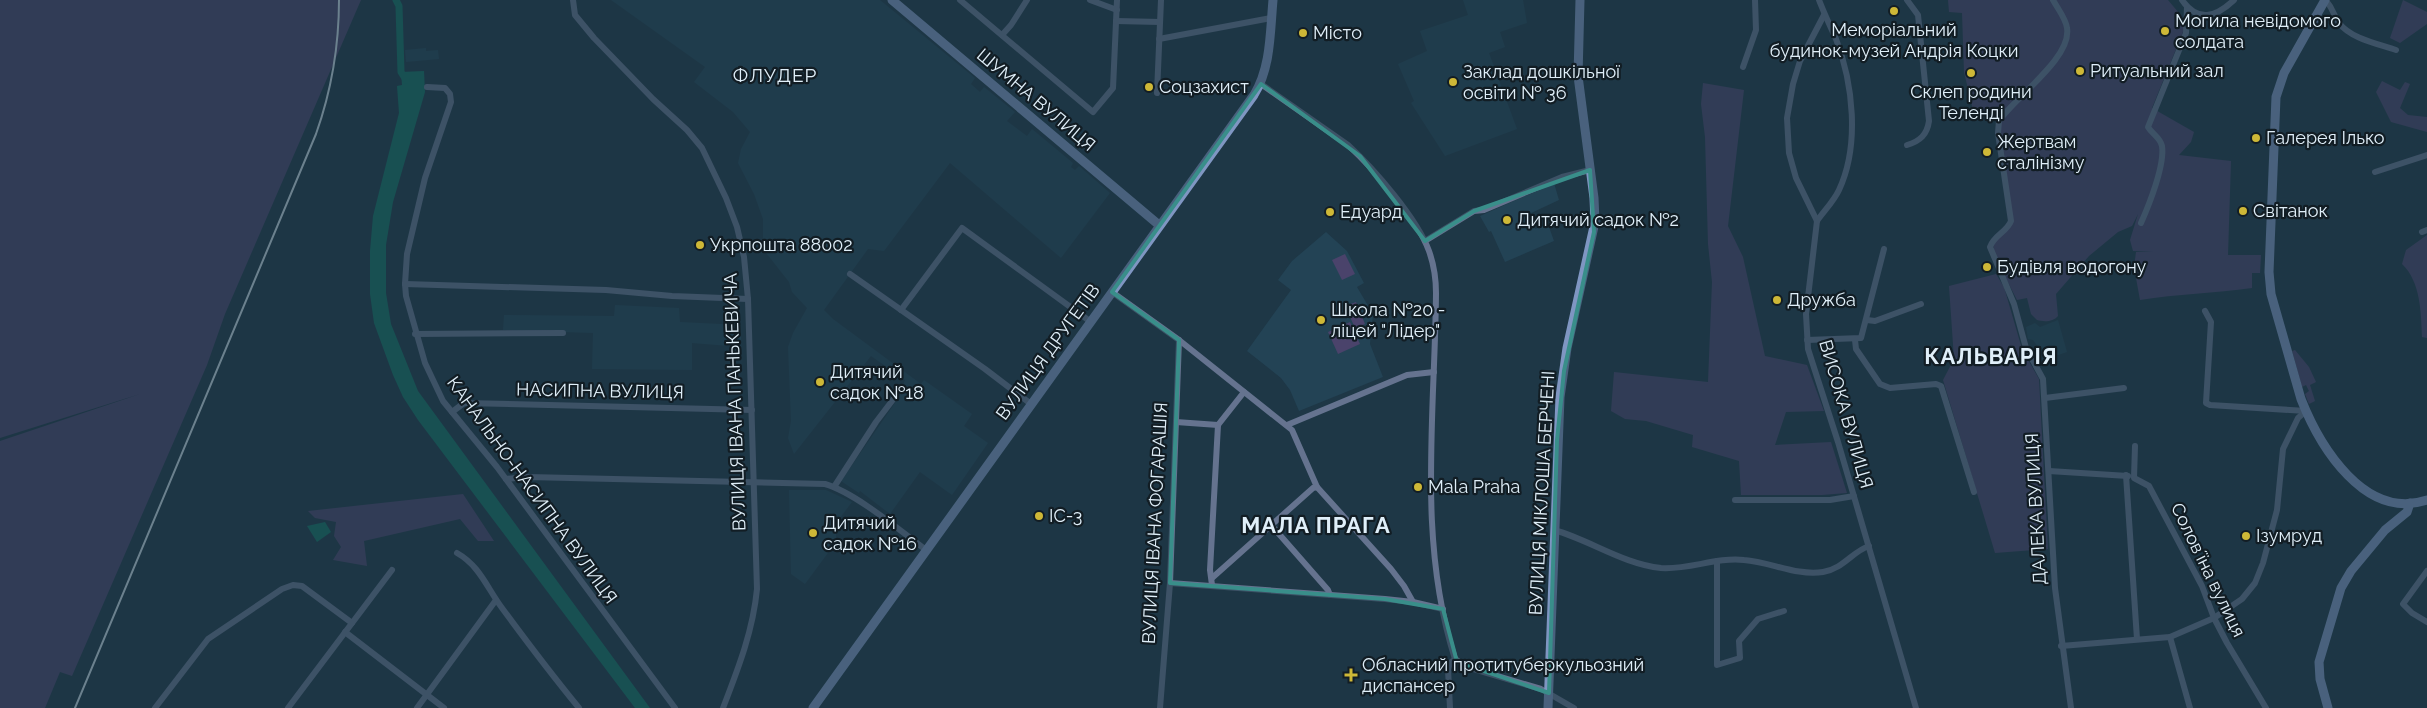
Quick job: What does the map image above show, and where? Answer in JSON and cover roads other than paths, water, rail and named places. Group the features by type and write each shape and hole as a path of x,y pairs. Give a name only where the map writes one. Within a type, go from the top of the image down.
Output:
{"street":[{"name":"ВУЛИЦЯ ІВАНА ПАНЬКЕВИЧА","path":"573,0 575,15 594,38 653,99 688,130 704,153 726,198 737,227 744,257 748,299 757,589 755,609 742,659 723,708"},
{"name":"ШУМНА ВУЛИЦЯ","path":"892,0 1159,225"},
{"path":"960,0 1093,112 1113,88 1117,0"},
{"path":"1002,35 1027,0"},
{"path":"1090,0 1117,10"},
{"path":"1157,93 1161,0"},
{"name":"ВУЛИЦЯ ДРУГЕТІВ","path":"813,708 1261,84 1268,60 1273,0"},
{"name":"ВУЛИЦЯ МІКЛОША БЕРЧЕНІ","path":"1548,708 1560,397 1571,330 1594,232 1594,198 1578,76 1580,0"},
{"path":"1743,67 1756,30 1755,0"},
{"path":"1817,221 1841,185 1848,164 1851,127 1849,96 1842,60 1819,0"},
{"path":"1907,0 1918,15 1929,121 1926,132 1919,141 1907,145"},
{"name":"ДАЛЕКА ВУЛИЦЯ","path":"2054,0 2067,29 2064,48 2060,55 2004,114 1998,126 2010,221 2009,226 1994,238 1990,247 1994,262 2005,279 2026,348 2043,380 2052,547 2061,646 2071,708"},
{"path":"2182,0 2186,7 2195,15 2220,11 2234,0"},
{"path":"2396,50 2368,40 2344,28 2339,24 2331,6 2325,0 2279,83 2275,109 2270,287 2294,379 2306,411 2339,466 2363,490 2388,501 2410,503 2427,500"},
{"path":"2141,223 2148,206 2162,153 2159,139 2148,127 2186,33 2186,7"},
{"path":"1817,221 1796,178 1786,136 1790,100 1797,69 1824,15"},
{"path":"1159,39 1271,18"},
{"path":"1116,21 1160,22"},
{"path":"1261,84 1348,145 1360,156 1400,204 1425,241 1432,260 1436,278 1431,521 1434,566 1455,659 1467,667 1549,693 1574,708"},
{"name":"КАНАЛЬНО-НАСИПНА ВУЛИЦЯ","path":"427,87 446,88 452,102 415,217 407,254 405,284 415,334 436,390 506,479 675,708"},
{"path":"2375,172 2427,155"},
{"path":"1425,241 1474,211 1484,210 1562,177 1590,170"},
{"name":"ВИСОКА ВУЛИЦЯ","path":"1817,221 1806,314 1808,349 1854,496 1916,708"},
{"path":"901,310 962,228 1090,322"},
{"path":"1808,340 1854,340 1861,338 1884,249"},
{"path":"850,274 1031,404"},
{"path":"405,284 606,290 672,296 748,299"},
{"path":"1112,292 1179,340 1286,425 1298,440 1318,486 1391,569 1413,602"},
{"path":"1867,320 1875,321 1921,304"},
{"path":"2205,311 2211,322 2206,403 2210,405 2306,411"},
{"path":"415,334 563,333"},
{"name":"ВУЛИЦЯ ІВАНА ФОГАРАШІЯ","path":"1160,708 1170,583 1179,340"},
{"path":"1854,340 1856,349 1880,384 1890,388 1936,384 1941,386 1974,492"},
{"path":"1286,425 1407,375 1434,372"},
{"path":"2045,398 2124,388"},
{"path":"1212,581 1210,570 1218,425 1244,392"},
{"path":"834,487 876,422 895,398"},
{"name":"НАСИПНА ВУЛИЦЯ","path":"452,412 464,403 752,410"},
{"path":"2061,646 2170,637 2214,618 2242,599 2255,583 2263,563 2277,510 2283,449 2298,418 2306,411"},
{"path":"1176,422 1218,425"},
{"path":"2134,478 2135,446"},
{"name":"Соловʼїна вулиця","path":"2049,471 2126,475 2149,486 2202,586 2214,618 2240,668 2266,708"},
{"path":"2126,475 2137,639"},
{"path":"506,479 528,477 825,484 860,502 926,550"},
{"path":"1212,581 1313,488 1318,486"},
{"path":"1735,500 1830,500 1854,496"},
{"path":"2328,708 2320,679 2318,662 2341,588 2351,571 2385,530 2408,512 2410,503"},
{"path":"1272,526 1328,590 1330,595"},
{"path":"1554,530 1647,566 1679,568 1717,561 1742,559 1799,572 1823,572 1838,567 1869,546"},
{"path":"457,553 466,558 484,577 496,600 579,708"},
{"path":"1717,561 1717,665 1740,658 1739,641 1758,619 1784,611"},
{"path":"288,708 392,570"},
{"path":"2427,571 2403,604 2412,613 2427,622"},
{"path":"1170,583 1212,581 1330,595 1413,602 1443,609"},
{"path":"155,708 208,639 282,589 293,585 302,586 352,624"},
{"path":"417,708 496,600"},
{"path":"345,632 444,708"},
{"path":"2170,637 2190,708"},
{"path":"1450,708 1448,669 1450,663 1455,659"}],"waterway":[{"path":"396,0 399,6 401,72 406,80"}],"railway":[{"path":"75,708 316,134 334,68 339,0"}],"place":[{"name":"Меморіальний будинок-музей Андрія Коцки","path":"1894,11"},
{"name":"Могила невідомого солдата","path":"2165,31"},
{"name":"Місто","path":"1303,33"},
{"name":"Ритуальний зал","path":"2080,71"},
{"name":"Склеп родини Теленді","path":"1971,73"},
{"name":"Заклад дошкільної освіти № 36","path":"1453,82"},
{"name":"Соцзахист","path":"1149,87"},
{"name":"Галерея Ілько","path":"2256,138"},
{"name":"Жертвам сталінізму","path":"1987,152"},
{"name":"Світанок","path":"2243,211"},
{"name":"Едуард","path":"1330,212"},
{"name":"Дитячий садок №2","path":"1507,220"},
{"name":"Укрпошта 88002","path":"700,245"},
{"name":"Будівля водогону","path":"1987,267"},
{"name":"Дружба","path":"1777,300"},
{"name":"Школа №20 - ліцей \"Лідер\"","path":"1321,320"},
{"name":"Дитячий садок №18","path":"820,382"},
{"name":"Mala Praha","path":"1418,487"},
{"name":"ІС-3","path":"1039,516"},
{"name":"Дитячий садок №16","path":"813,533"},
{"name":"Ізумруд","path":"2246,536"},
{"name":"Обласний протитуберкульозний диспансер","path":"1351,675"}],"district":[{"name":"ФЛУДЕР","path":"775,75"},
{"name":"КАЛЬВАРІЯ","path":"1991,356"},
{"name":"МАЛА ПРАГА","path":"1316,525"}]}
